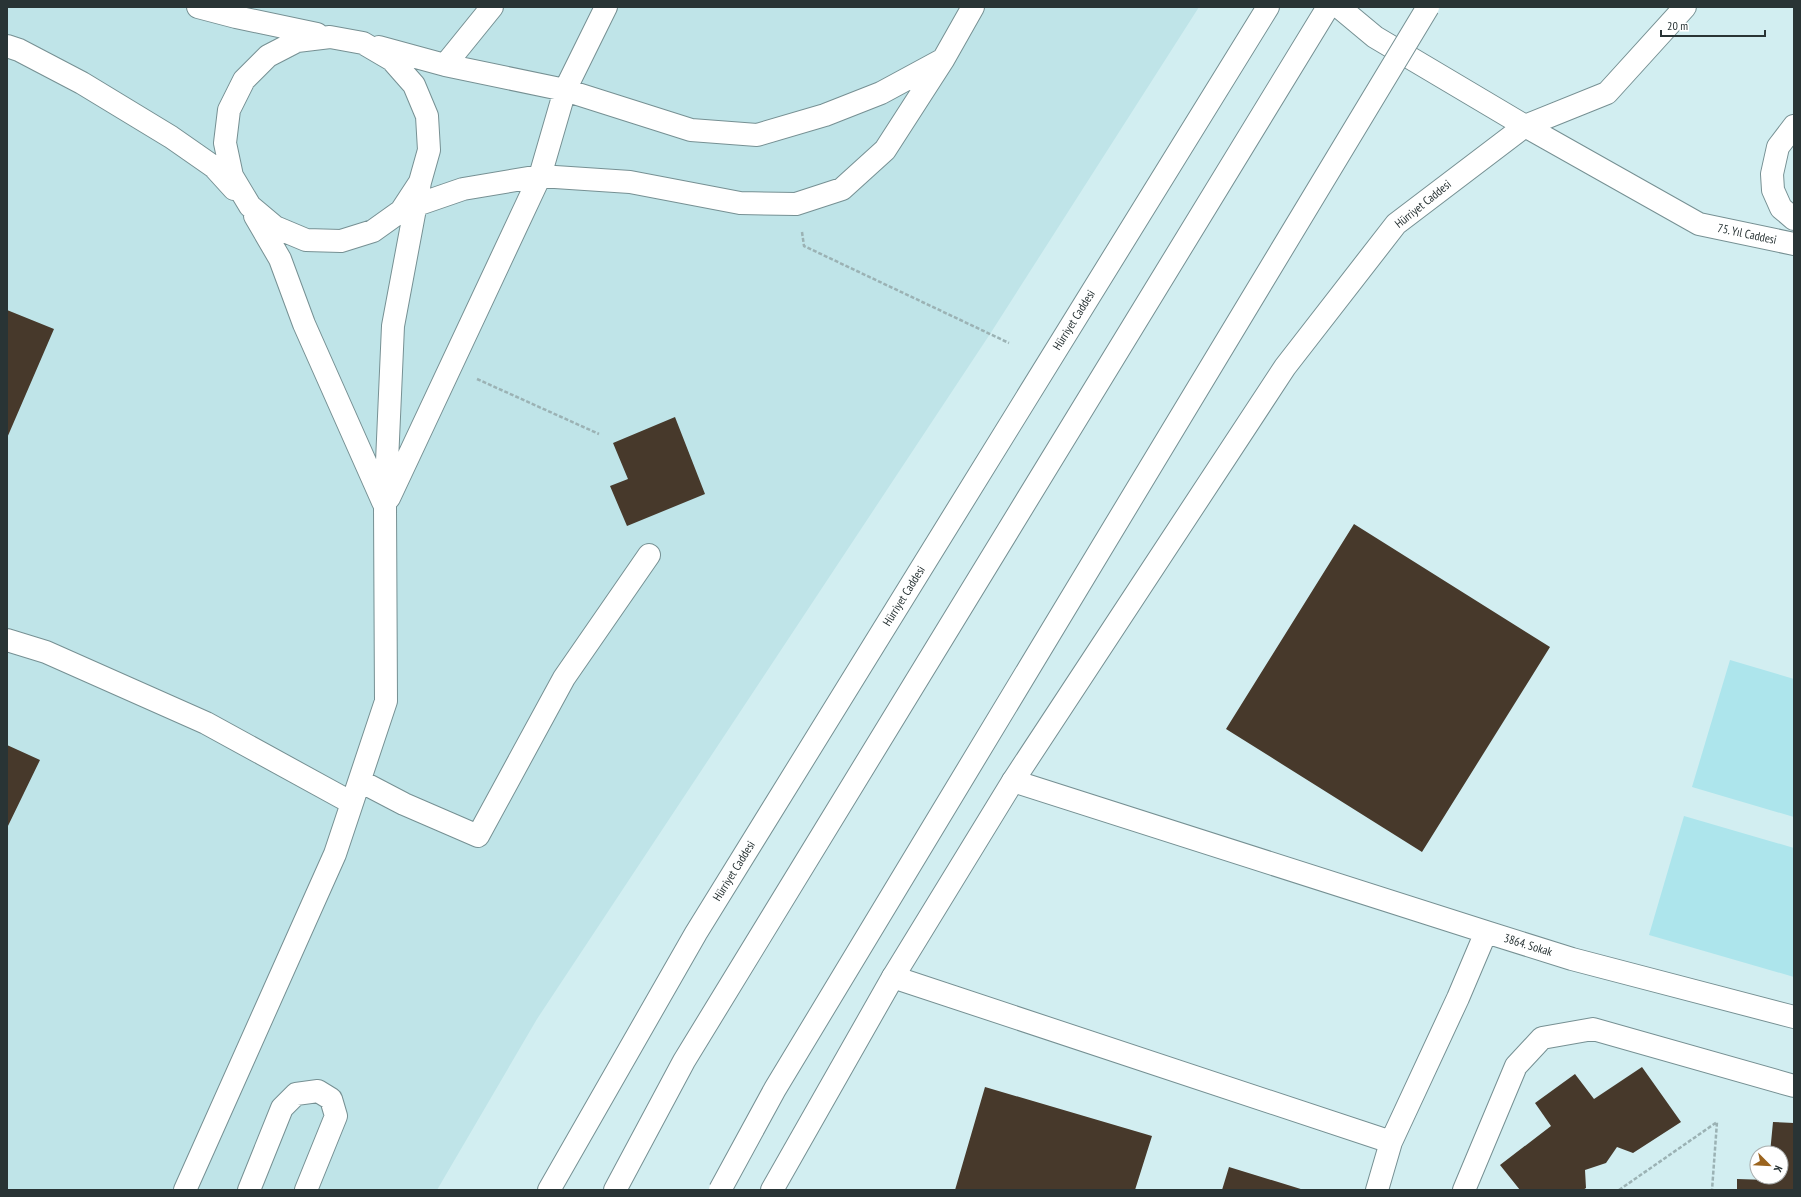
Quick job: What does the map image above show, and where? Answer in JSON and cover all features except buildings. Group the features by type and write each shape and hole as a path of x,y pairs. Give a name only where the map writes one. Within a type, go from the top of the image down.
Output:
{"main road":[{"path":"198,7 236,17 363,43 445,65 565,90 691,130 757,135 825,115 881,93 943,60"},
{"path":"445,65 492,7"},
{"path":"385,507 540,176 565,90 606,7"},
{"path":"7,46 19,50 82,84 171,137 214,167 250,206 275,228 306,240 341,241 373,231 408,208 464,189 540,176 630,182 740,203 796,204 842,189 885,150 943,60 973,7"},
{"name":"Hürriyet Caddesi","path":"549,1190 696,933 1268,7"},
{"path":"615,1190 684,1061 1328,7"},
{"path":"1339,7 1375,37 1525,126"},
{"path":"720,1190 775,1089 1428,7"},
{"name":"Hürriyet Caddesi","path":"772,1190 893,977 1013,781 1285,367 1396,224 1525,126 1607,93 1685,7"},
{"path":"330,37 297,41 268,56 244,80 229,110 225,143 232,176 280,259 304,324 385,507"},
{"path":"185,1190 335,854 386,701 385,507 393,326 408,208 420,182 429,150 427,116 414,85 392,60 363,43"},
{"name":"75. Yıl Caddesi","path":"1525,126 1699,224 1794,244"},
{"path":"1794,126 1778,147 1772,174 1773,190 1781,208 1794,219"},
{"path":"360,781 404,804 478,836 564,678 649,555"},
{"path":"7,640 46,652 206,723 352,803"},
{"name":"3864. Sokak","path":"1013,781 1572,959 1794,1016"},
{"path":"1377,1190 1391,1142 1458,998 1486,932"},
{"path":"893,977 1391,1142"},
{"path":"1464,1190 1516,1066 1542,1038 1593,1029 1794,1086"},
{"path":"250,1190 282,1108 296,1094 318,1091 331,1099 336,1116 306,1190"}],"path":[{"path":"796,204 804,246 1009,343"},
{"path":"451,367 599,434"},
{"path":"1619,1190 1717,1122 1712,1190"}],"shaded area":[{"path":"7,7 1199,7 990,334 537,1019 437,1190 7,1190"},
{"path":"1730,660 1794,679 1794,817 1692,787"},
{"path":"1684,816 1794,848 1794,977 1649,935"}]}
